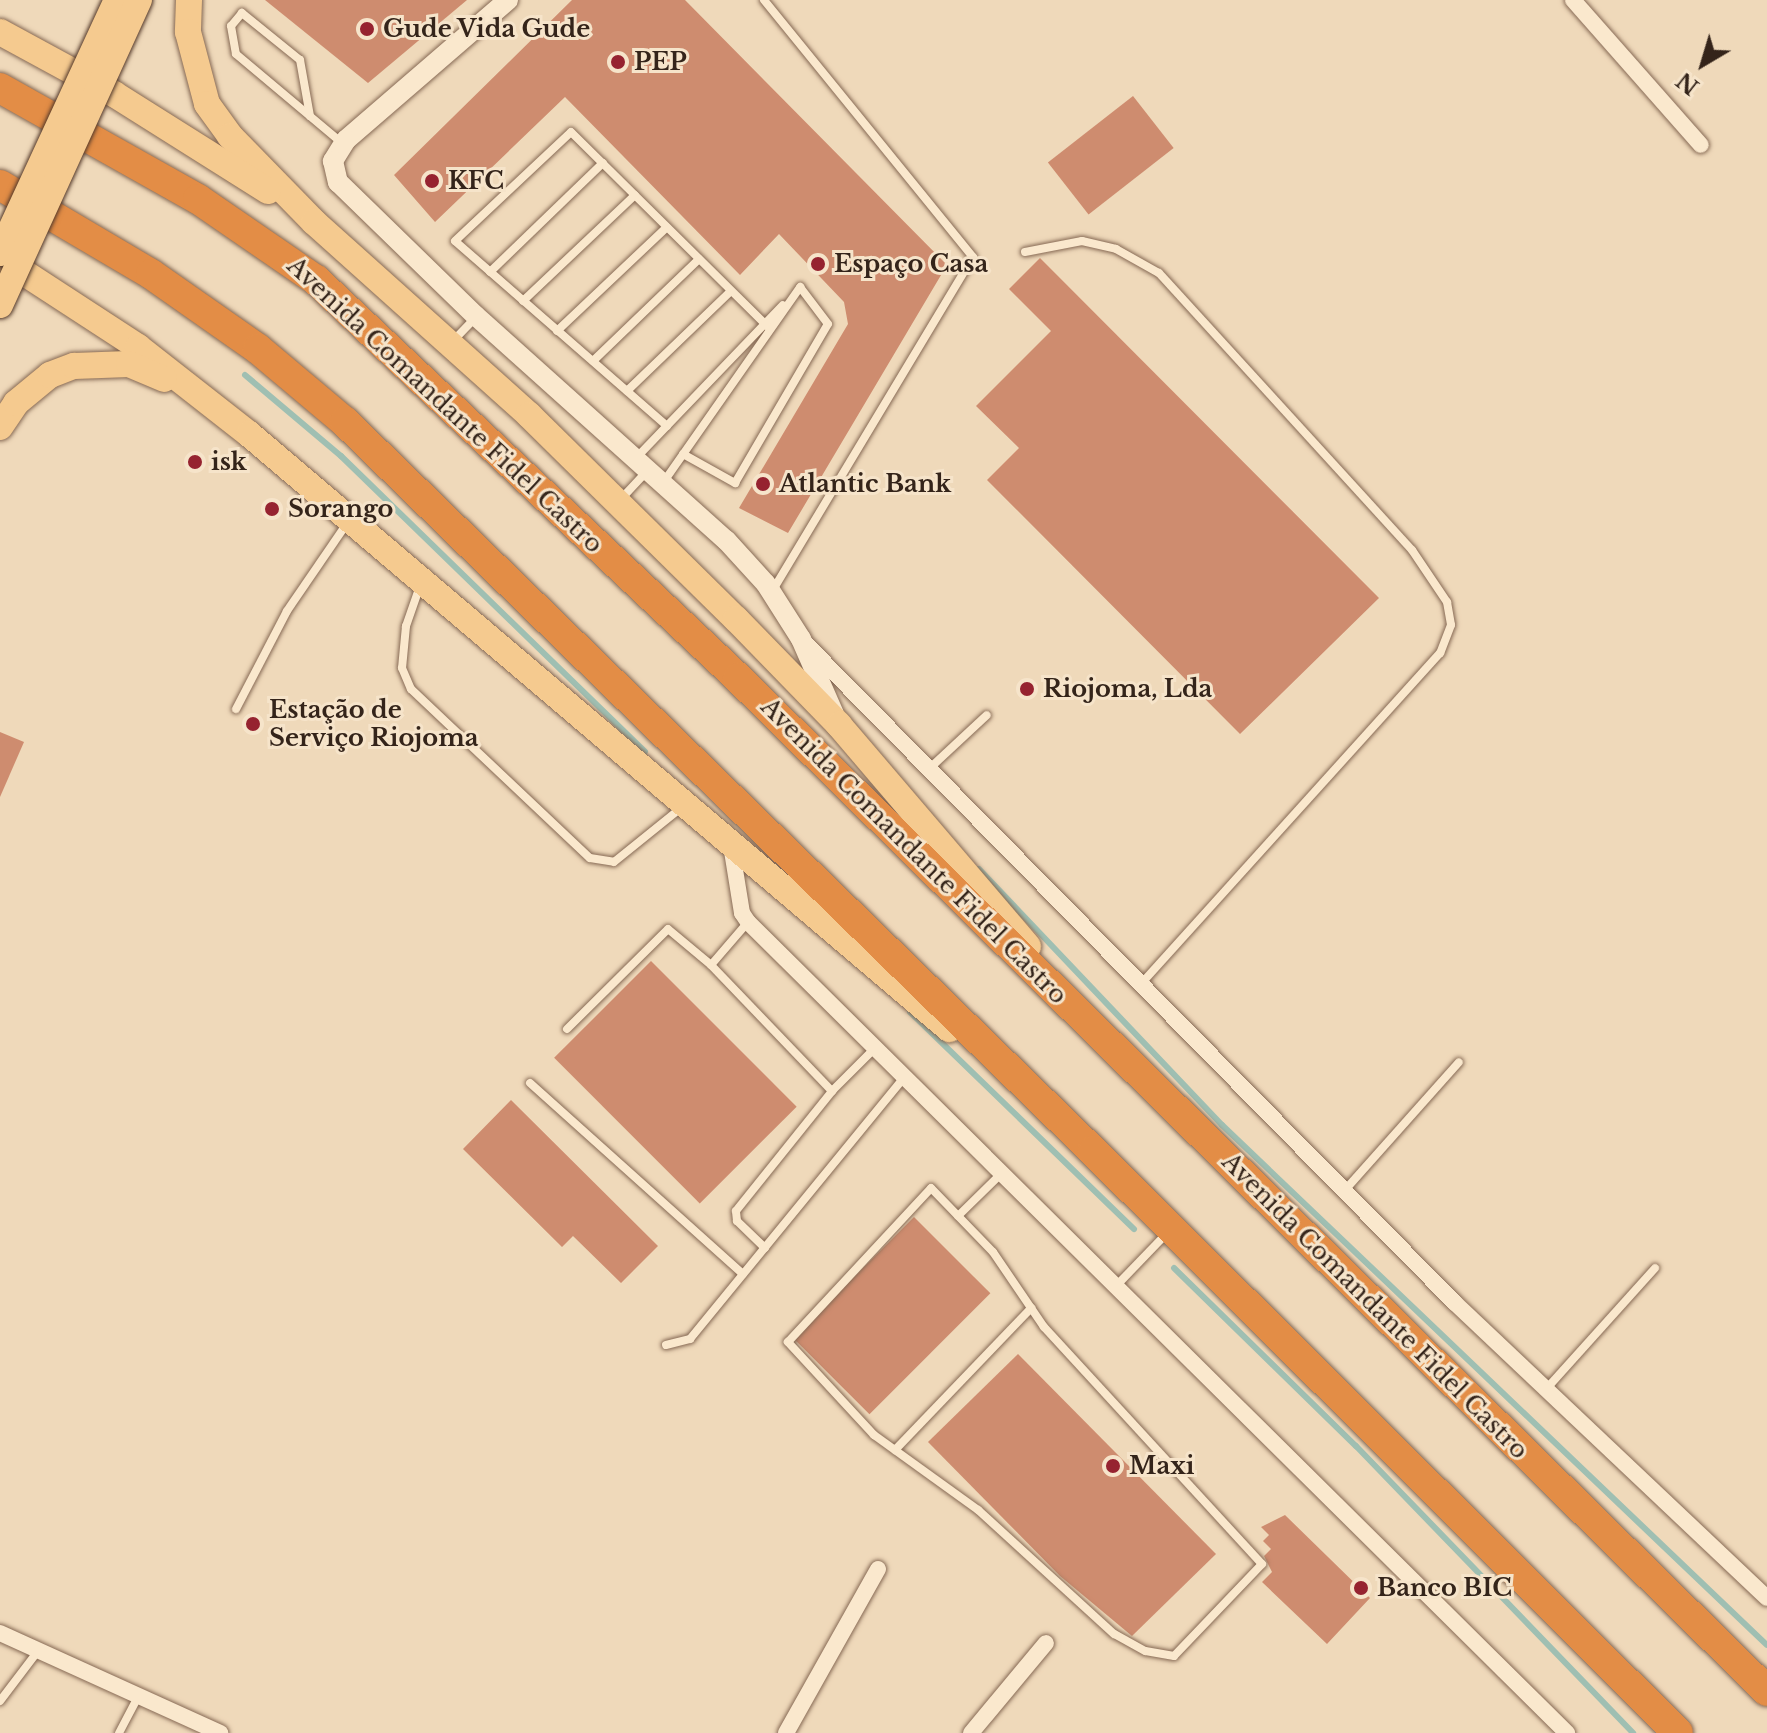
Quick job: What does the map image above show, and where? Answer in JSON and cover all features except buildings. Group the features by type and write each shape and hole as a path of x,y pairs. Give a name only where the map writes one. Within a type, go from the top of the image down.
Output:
{"highway":[{"name":"Avenida Comandante Fidel Castro","path":"0,88 198,199 316,280 738,678 1767,1691"},
{"path":"0,185 151,274 258,349 345,422 1093,1151 1678,1733"}],"main road":[{"path":"117,0 0,255 138,347 352,517 684,806 1093,1151"},
{"path":"0,305 139,0"},
{"path":"189,0 188,32 207,104 230,136 314,222 451,343 618,503 839,725 1153,1085"},
{"name":"Avenida Comandante Fidel Castro","path":"0,32 127,101 314,222"},
{"path":"0,427 16,403 50,375 102,362 129,364 161,378 249,434"}],"street":[{"path":"508,0 343,144 333,161 338,182 476,316 651,468 772,593 801,639 839,725"},
{"path":"1573,0 1701,145"},
{"path":"801,639 931,767 1140,986 1345,1190 1767,1598"},
{"path":"731,845 742,913 748,922 907,1074 1567,1733"},
{"path":"786,1733 878,1569"},
{"path":"0,1633 220,1733"},
{"path":"971,1733 1046,1643"}],"lane":[{"path":"764,0 973,257 772,593"},
{"path":"310,116 300,60 242,13 231,26 236,54 343,144"},
{"path":"667,426 455,241 571,132 767,326"},
{"path":"490,272 603,163"},
{"path":"523,301 635,195"},
{"path":"557,331 667,227"},
{"path":"1025,252 1082,241 1116,249 1159,273 1412,550 1447,602 1451,625 1440,653 1140,986"},
{"path":"593,361 699,259"},
{"path":"618,503 651,468 667,426 767,326 800,287 828,324 735,483 683,454"},
{"path":"627,391 731,291"},
{"path":"451,343 476,316"},
{"path":"651,468 683,454 767,326"},
{"path":"236,709 287,611 352,517"},
{"path":"422,579 406,626 402,668 411,689 590,858 614,862 684,806"},
{"path":"931,767 987,715"},
{"path":"711,965 748,922"},
{"path":"567,1029 668,929 711,965 832,1091"},
{"path":"765,1248 737,1221 736,1211 832,1091 876,1047"},
{"path":"1345,1190 1459,1062"},
{"path":"666,1345 690,1339 907,1074"},
{"path":"530,1083 743,1274"},
{"path":"958,1216 1003,1172"},
{"path":"931,1188 993,1252 1031,1308 1262,1564 1174,1656 1145,1651 1114,1634 978,1510 874,1435 788,1342 931,1188"},
{"path":"1117,1285 1170,1230"},
{"path":"1548,1387 1655,1268"},
{"path":"895,1450 1031,1308"},
{"path":"0,1701 38,1651"},
{"path":"119,1733 138,1697"}],"waterway":[{"path":"245,375 341,456 645,752"},
{"path":"979,869 1222,1125 1767,1645"},
{"path":"910,1012 1134,1229"},
{"path":"1174,1268 1356,1446 1633,1733"}],"place":[{"name":"Gude Vida Gude","path":"367,29"},
{"name":"PEP","path":"618,62"},
{"name":"KFC","path":"432,181"},
{"name":"Espaço Casa","path":"818,264"},
{"name":"isk","path":"195,462"},
{"name":"Atlantic Bank","path":"763,484"},
{"name":"Sorango","path":"272,509"},
{"name":"Riojoma, Lda","path":"1027,689"},
{"name":"Estação de Serviço Riojoma","path":"253,724"},
{"name":"Maxi","path":"1113,1466"},
{"name":"Banco BIC","path":"1361,1588"}]}
